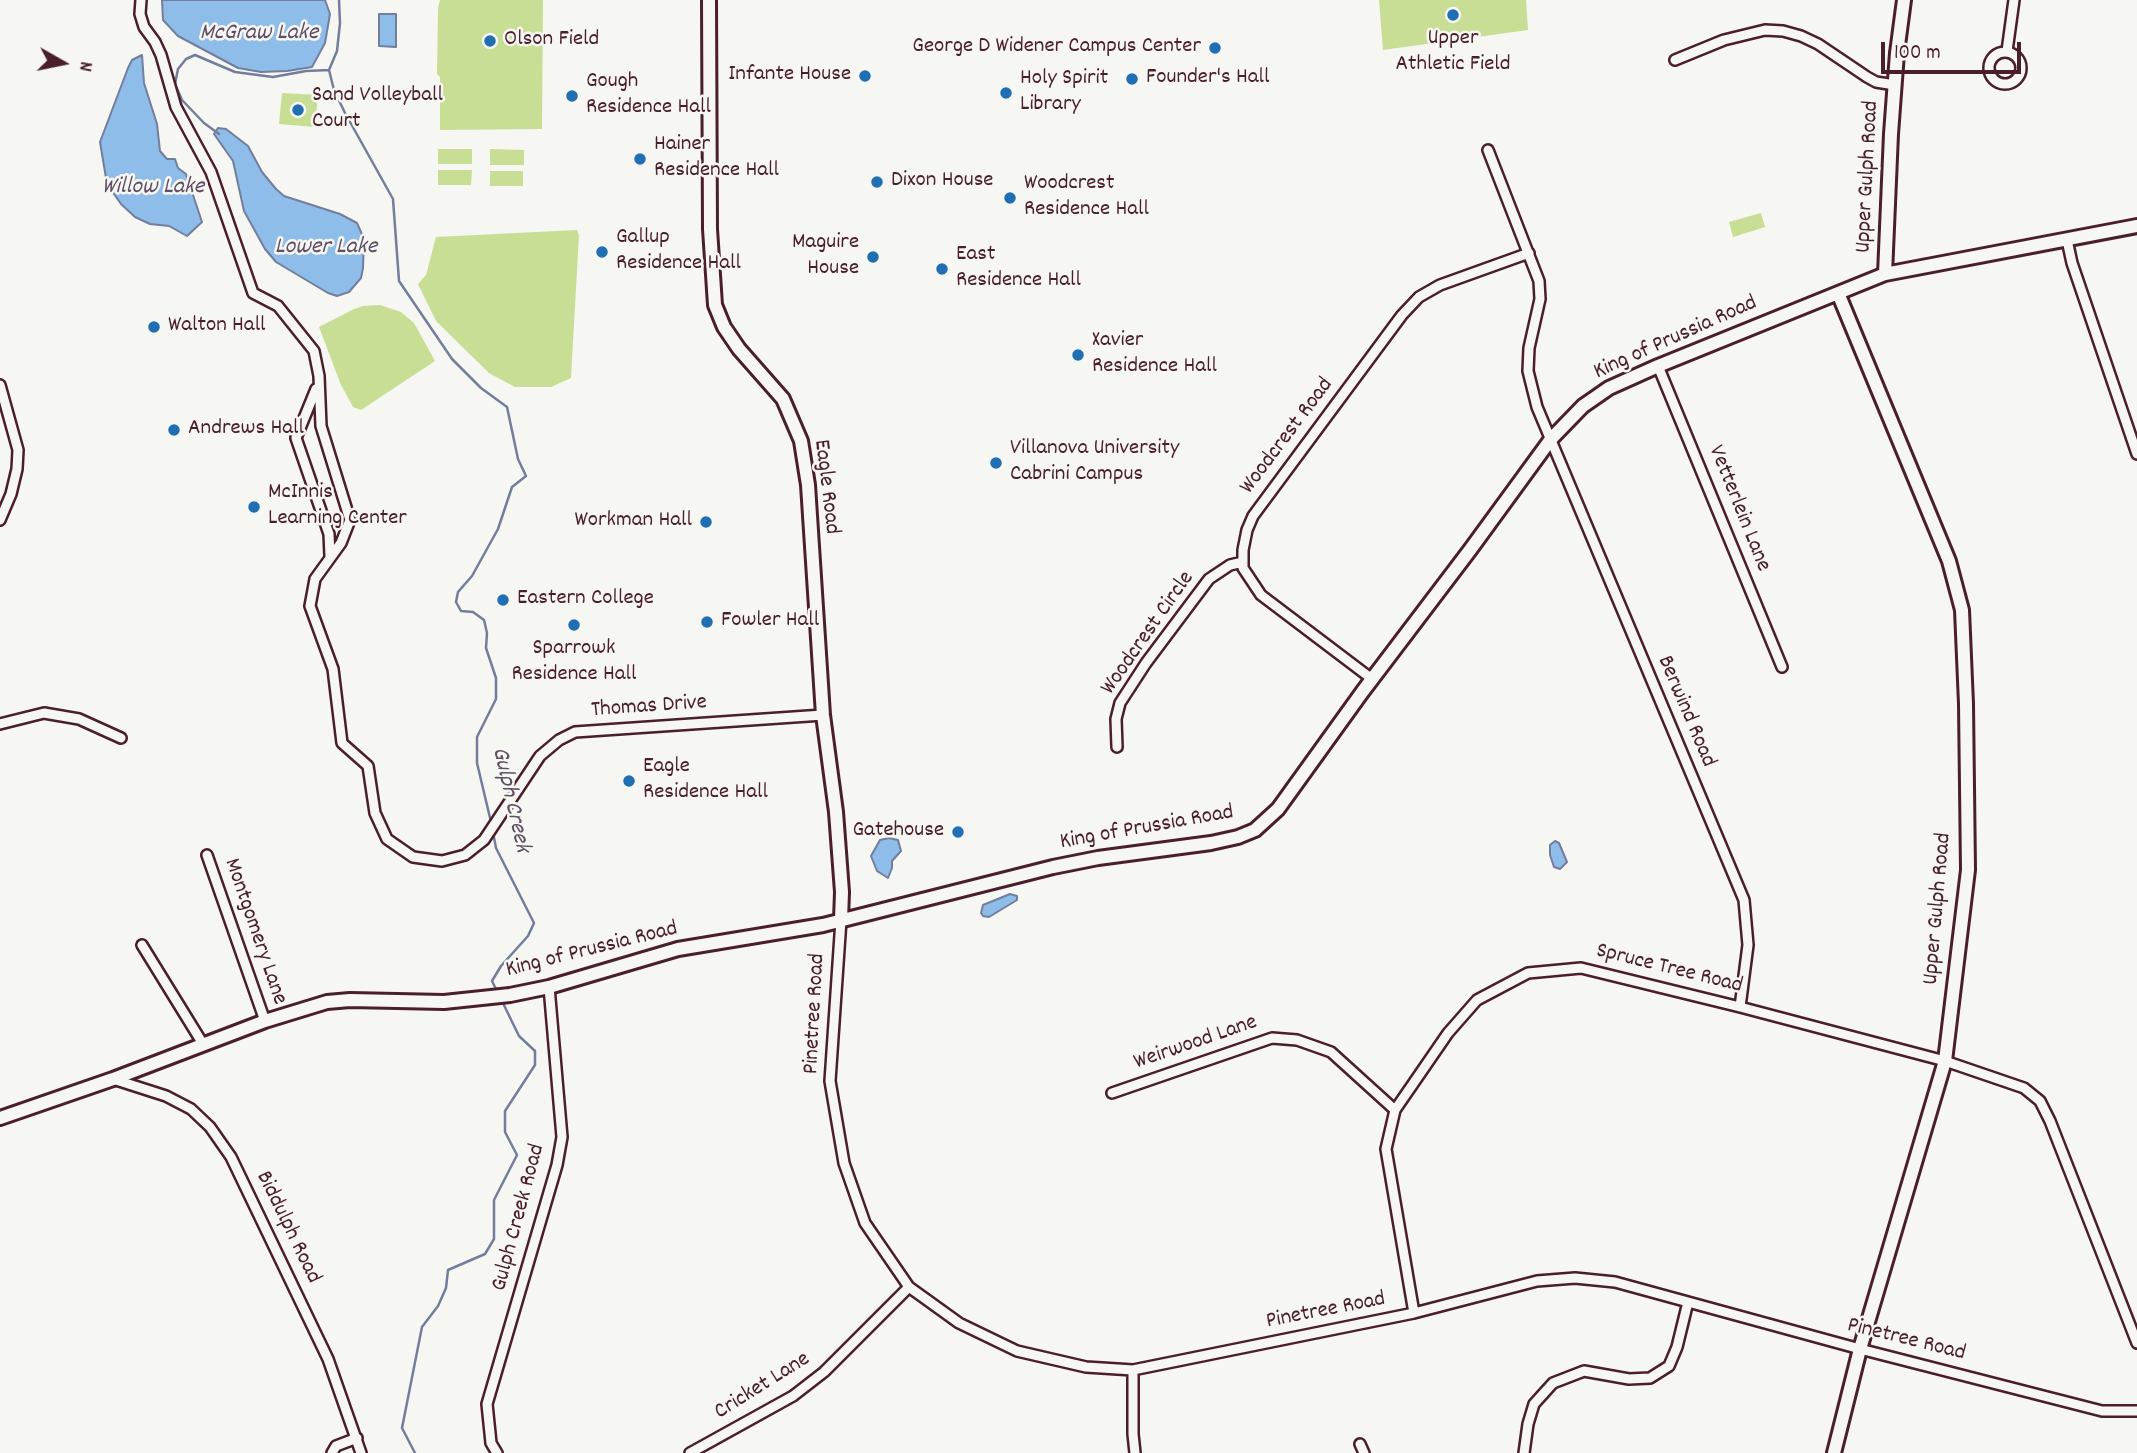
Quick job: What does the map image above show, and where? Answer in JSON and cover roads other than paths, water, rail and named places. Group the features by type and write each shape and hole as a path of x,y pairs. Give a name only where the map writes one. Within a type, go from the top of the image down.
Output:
{"street":[{"name":"Thomas Drive","path":"141,0 140,15 144,27 161,55 176,107 211,172 253,293 278,306 314,351 321,426 350,520 341,543 315,579 310,606 332,669 342,743 368,766 375,813 387,839 413,857 442,861 465,855 484,840 540,756 559,740 575,732 823,715"},
{"name":"Eagle Road","path":"709,0 710,229 716,305 724,327 739,349 783,399 802,441 808,485 823,715 836,813 842,892 841,920"},
{"name":"Upper Gulph Road","path":"1885,274 1897,53 1905,0"},
{"path":"2007,51 2014,0"},
{"path":"1675,60 1724,40 1765,30 1783,31 1818,44 1876,82 1895,85"},
{"name":"Berwind Road","path":"1488,150 1539,281 1540,299 1529,348 1528,371 1537,407 1744,900 1748,945 1740,1007"},
{"name":"King of Prussia Road","path":"0,1118 113,1079 265,1021 327,1002 350,1000 444,1003 494,998 549,987 678,949 841,920 1053,867 1098,858 1211,843 1255,830 1278,809 1551,439 1583,406 1600,394 1658,366 1885,274 2137,226"},
{"path":"2067,240 2072,264 2137,454"},
{"name":"Woodcrest Road","path":"1243,562 1247,530 1253,516 1419,297 1440,285 1529,253"},
{"name":"Upper Gulph Road","path":"1834,1453 1860,1349 1945,1061 1968,870 1962,610 1949,561 1838,293"},
{"name":"Vetterlein Lane","path":"1658,366 1782,667"},
{"path":"319,384 296,438 329,534 330,556"},
{"path":"0,385 18,450 11,494 0,520"},
{"path":"1243,562 1243,568 1261,595 1372,679"},
{"name":"Woodcrest Circle","path":"1117,747 1116,719 1120,703 1146,663 1209,579 1230,565 1243,562"},
{"path":"0,724 44,713 79,719 121,738"},
{"name":"Montgomery Lane","path":"206,855 265,1021"},
{"name":"Pinetree Road","path":"841,920 830,1081 844,1163 865,1223 909,1287 958,1324 1017,1351 1086,1367 1133,1370 1414,1313 1537,1281 1575,1278 1615,1282 2102,1411 2137,1411"},
{"path":"142,945 161,980 203,1044"},
{"name":"Spruce Tree Road","path":"1414,1313 1386,1149 1395,1110 1448,1033 1477,1000 1528,973 1581,968 1945,1061 2024,1088 2040,1101 2050,1121 2137,1343"},
{"name":"Gulph Creek Road","path":"497,1453 491,1443 487,1404 557,1165 562,1138 549,987"},
{"name":"Weirwood Lane","path":"1112,1093 1272,1038 1297,1040 1331,1052 1395,1110"},
{"name":"Biddulph Road","path":"113,1079 166,1096 191,1109 210,1127 231,1157 328,1359 361,1453"},
{"name":"Cricket Lane","path":"690,1453 804,1388 824,1373 909,1287"},
{"path":"1524,1453 1534,1404 1553,1383 1584,1371 1629,1379 1650,1378 1669,1366 1677,1347 1688,1302"},
{"path":"1133,1370 1135,1453"},
{"path":"332,1453 335,1446 357,1438"}],"water":[{"name":"McGraw Lake","path":"162,0 325,0 330,14 325,43 312,67 261,72 238,68 178,36 163,20"},
{"path":"379,14 396,14 396,47 379,46"},
{"name":"Willow Lake","path":"142,55 144,83 157,124 160,151 167,159 175,159 178,168 186,174 202,222 187,236 169,226 150,224 135,217 121,204 107,184 100,142 128,68 132,60"},
{"name":"Lower Lake","path":"218,128 226,129 248,146 262,172 284,196 340,214 357,223 364,239 363,268 361,278 349,292 337,296 328,293 276,262 265,249 244,211 233,161 214,134"},
{"path":"880,840 898,840 901,851 892,861 888,878 877,871 871,856"},
{"path":"1555,841 1559,843 1567,862 1560,869 1554,867 1550,855 1550,845"},
{"path":"1010,894 1017,896 1017,900 989,917 983,916 983,905"}],"waterway":[{"name":"Gulph Creek","path":"339,0 337,51 329,70 334,90 345,113 393,199 399,281 452,359 481,388 507,407 518,459 526,476 512,487 498,529 472,576 458,592 456,602 461,611 473,612 484,620 486,648 496,678 496,699 477,737 477,763 491,822"},
{"path":"219,134 182,100 175,84 178,69 186,59 195,55 235,72 273,77 329,70"},
{"name":"Gulph Creek","path":"493,832 496,848 534,923 528,936 501,966 492,981 498,993"},
{"name":"Gulph Creek","path":"415,1453 402,1428 422,1327 438,1306 446,1288 448,1270 485,1254 494,1239 494,1200 517,1155 505,1132 505,1111 535,1065 535,1051 519,1036 501,999"}],"place":[{"name":"Upper Athletic Field","path":"1453,15"},
{"name":"Olson Field","path":"490,41"},
{"name":"George D Widener Campus Center","path":"1215,48"},
{"name":"Infante House","path":"865,76"},
{"name":"Founder's Hall","path":"1132,79"},
{"name":"Holy Spirit Library","path":"1006,93"},
{"name":"Gough Residence Hall","path":"572,96"},
{"name":"Sand Volleyball Court","path":"298,110"},
{"name":"Hainer Residence Hall","path":"640,159"},
{"name":"Dixon House","path":"877,182"},
{"name":"Woodcrest Residence Hall","path":"1010,198"},
{"name":"Gallup Residence Hall","path":"602,252"},
{"name":"Maguire House","path":"873,257"},
{"name":"East Residence Hall","path":"942,269"},
{"name":"Walton Hall","path":"154,327"},
{"name":"Xavier Residence Hall","path":"1078,355"},
{"name":"Andrews Hall","path":"174,430"},
{"name":"Villanova University Cabrini Campus","path":"996,463"},
{"name":"McInnis Learning Center","path":"254,507"},
{"name":"Workman Hall","path":"706,522"},
{"name":"Eastern College","path":"503,600"},
{"name":"Fowler Hall","path":"707,622"},
{"name":"Sparrowk Residence Hall","path":"574,625"},
{"name":"Eagle Residence Hall","path":"629,781"},
{"name":"Gatehouse","path":"958,832"}]}
